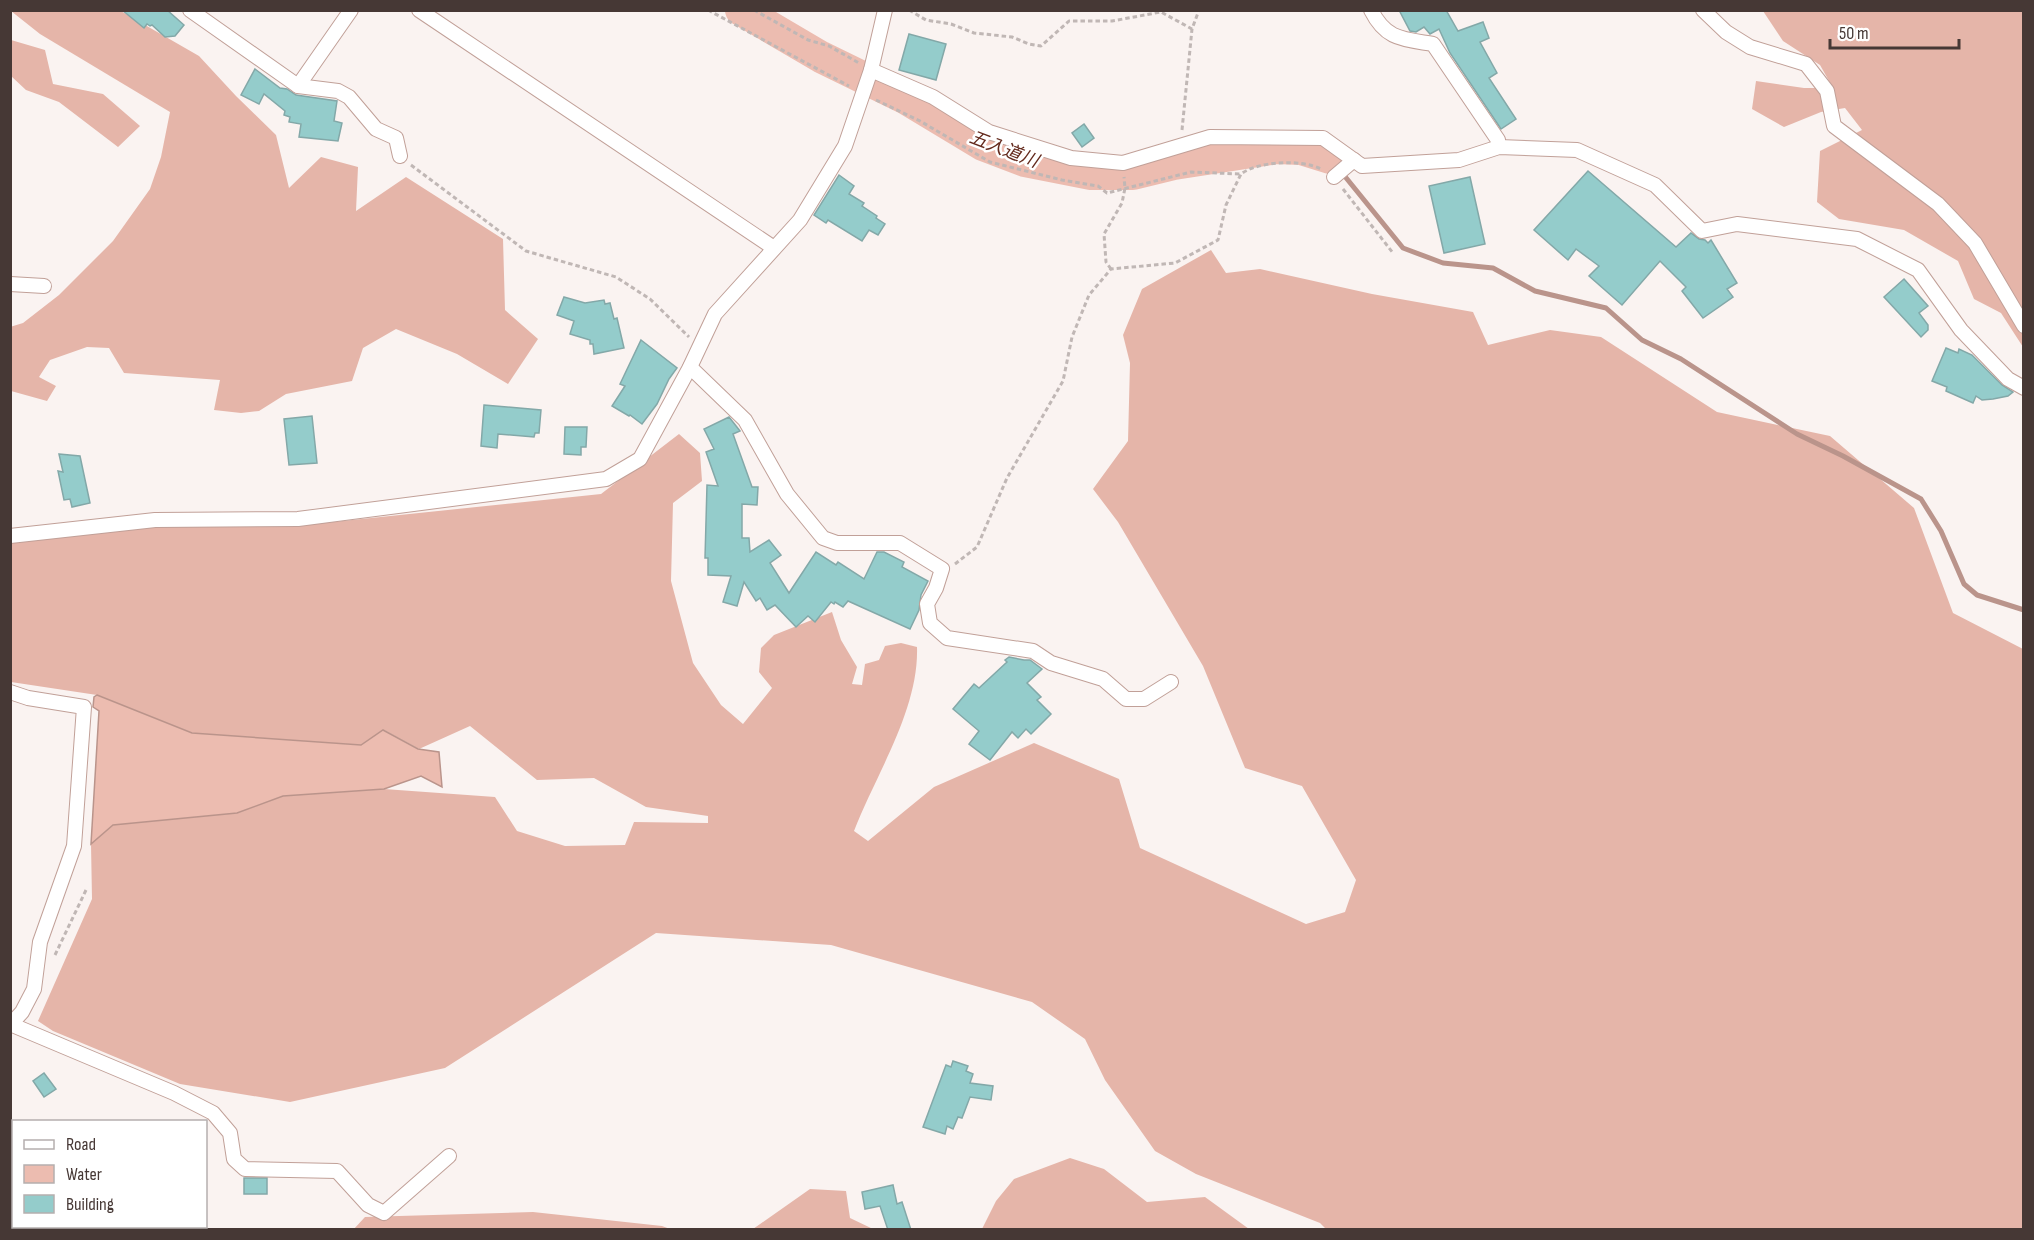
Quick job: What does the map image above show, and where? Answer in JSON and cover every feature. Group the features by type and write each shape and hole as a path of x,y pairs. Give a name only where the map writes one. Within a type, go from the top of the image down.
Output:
{"street":[{"path":"190,10 298,86 338,91 349,97 376,129 396,138 400,156"},
{"path":"298,86 351,10"},
{"path":"419,10 774,248"},
{"path":"10,536 155,520 298,519 606,479 640,459 690,368 716,314 800,220 845,146 871,70 885,10"},
{"path":"1371,10 1379,25 1399,39 1433,44 1498,140 1499,147"},
{"path":"1703,10 1726,32 1750,47 1806,64 1827,92 1834,126 1938,204 1975,243 2024,326"},
{"path":"871,70 933,97 988,132 1071,158 1123,164 1210,137 1323,138 1362,166 1459,160 1499,147 1577,150 1655,185 1702,231 1737,224 1857,238 1918,270 1960,330 2008,379 2024,388"},
{"path":"1334,177 1354,160"},
{"path":"10,284 44,286"},
{"path":"690,368 745,420 787,494 823,538 837,543 900,543 942,569 936,588 927,604 930,623 947,638 1033,651 1051,663 1103,679 1126,699 1144,699 1171,682"},
{"path":"10,692 28,698 84,707 74,846 40,942 33,989 22,1012 11,1024 174,1093 213,1113 230,1134 234,1159 245,1169 337,1171 368,1205 384,1213 449,1156"}],"path":[{"path":"708,10 863,94"},
{"path":"754,10 808,40 829,46 871,70"},
{"path":"909,10 926,20 951,24 974,33 1012,37 1041,46 1069,21 1112,21 1161,12 1192,29"},
{"path":"1182,146 1180,140 1192,29 1199,10"},
{"path":"400,156 526,251 616,277 650,299 699,347"},
{"path":"942,569 953,566 977,546 1007,478 1063,381 1072,337 1089,295 1111,268 1175,263 1218,240 1226,206 1241,174 1245,171 1275,163 1312,164 1334,177 1393,253"},
{"path":"1111,268 1106,262 1104,234 1122,203 1125,188"},
{"path":"52,961 86,890"}],"shaded area":[{"path":"119,10 199,56 276,135 289,188 321,157 358,167 356,211 406,177 503,239 505,310 538,339 508,384 457,354 396,329 363,348 352,381 286,394 259,411 241,413 214,410 220,380 124,373 109,348 87,347 50,360 39,377 56,386 47,401 11,391 10,327 23,323 59,295 113,241 150,189 161,157 170,112 40,34 11,11"},
{"path":"1763,11 2023,11 2023,347 2001,313 1974,299 1958,261 1904,230 1839,219 1817,202 1820,151 1862,130 1845,108 1821,112 1784,127 1752,109 1756,81 1804,88 1833,88 1820,65 1783,41"},
{"path":"11,40 45,50 53,84 103,94 140,126 118,147 59,102 26,90 11,76"},
{"path":"1211,250 1226,273 1260,269 1372,294 1473,312 1488,345 1550,330 1601,337 1717,412 1830,436 1914,508 1953,613 2023,649 2023,1229 1326,1229 1320,1223 1196,1174 1155,1151 1105,1080 1085,1039 1032,1002 831,945 656,933 445,1068 290,1102 180,1084 53,1031 38,1021 92,899 91,844 113,825 237,813 283,796 384,789 495,797 517,831 565,846 625,845 634,822 708,823 708,816 646,807 594,778 537,780 470,726 419,749 384,730 361,745 192,733 97,695 11,682 10,543 157,527 304,525 601,494 679,434 700,453 702,481 673,503 671,581 693,663 721,705 743,724 772,688 759,672 761,648 774,635 832,612 841,640 857,667 852,684 862,685 865,664 879,660 885,646 901,643 917,647 916,671 904,718 854,831 868,841 934,787 1034,743 1119,779 1140,848 1306,924 1345,912 1356,880 1302,786 1245,768 1203,666 1118,522 1093,489 1128,441 1130,363 1123,335 1142,289"},
{"path":"1070,1158 1104,1169 1147,1202 1205,1197 1249,1229 982,1229 996,1201 1014,1179"},
{"path":"10,1181 12,1182 12,1228 121,1229 11,1229"},
{"path":"810,1189 846,1191 850,1218 873,1229 753,1229"},
{"path":"533,1212 662,1226 670,1229 353,1230 365,1217"}],"water":[{"path":"97,695 192,733 361,745 383,730 418,749 439,752 442,787 421,776 384,789 283,796 237,813 113,825 91,844 99,711 93,707 94,697"}],"building":[{"path":"122,10 167,10 184,25 175,36 165,37 152,25 147,24 144,28"},
{"path":"1399,10 1446,10 1458,31 1483,22 1489,38 1480,42 1497,73 1489,78 1516,119 1501,129 1450,53 1439,29 1430,34 1424,27 1416,32 1410,31"},
{"path":"909,34 946,44 936,80 899,70"},
{"path":"255,69 280,88 287,89 296,95 337,101 334,121 342,123 338,141 299,137 301,124 289,122 290,117 284,115 285,111 264,94 259,104 241,95"},
{"path":"1084,124 1094,138 1082,147 1072,133"},
{"path":"1588,171 1676,247 1691,233 1708,243 1711,240 1737,283 1727,289 1733,297 1703,318 1682,291 1686,287 1660,261 1622,305 1589,276 1599,266 1576,249 1568,260 1534,230"},
{"path":"839,175 854,186 849,194 864,203 862,206 885,224 878,235 869,230 862,241 828,220 826,223 814,215"},
{"path":"1470,177 1485,244 1444,253 1429,186"},
{"path":"1904,279 1928,306 1919,313 1928,325 1928,330 1921,337 1884,297"},
{"path":"564,297 585,303 604,300 605,304 610,303 614,319 617,318 624,348 594,354 590,340 570,334 574,321 557,315"},
{"path":"641,340 677,368 657,404 642,424 612,406 625,386 620,384"},
{"path":"1946,348 1958,353 1959,349 1972,355 2002,385 2013,392 2008,396 1993,399 1982,400 1976,396 1973,403 1946,391 1947,387 1932,381"},
{"path":"484,405 541,410 539,433 535,433 534,437 498,434 497,448 481,446"},
{"path":"312,416 317,463 289,465 284,419"},
{"path":"729,417 740,431 733,434 752,487 758,487 757,505 742,504 742,538 749,538 750,552 769,540 781,555 770,563 789,593 816,552 836,565 838,562 864,579 877,552 884,552 904,562 902,567 928,581 910,629 848,601 843,607 831,602 815,622 808,616 796,627 775,605 767,610 760,598 756,601 744,582 737,606 723,602 731,576 708,575 708,558 705,558 707,485 718,486 706,452 714,449 704,429"},
{"path":"565,427 587,427 586,447 581,447 581,455 564,454"},
{"path":"59,454 80,456 90,503 72,507 70,499 64,500 58,471 63,472"},
{"path":"1009,657 1030,660 1042,669 1027,683 1041,697 1037,700 1051,714 1031,734 1026,729 1018,738 1012,732 990,760 969,744 979,731 953,709 974,684 979,688 1007,662 1005,660"},
{"path":"953,1061 968,1066 966,1071 973,1074 970,1083 993,1086 991,1100 970,1097 962,1118 958,1117 953,1129 947,1126 945,1134 923,1127 946,1065 951,1067"},
{"path":"44,1073 56,1089 44,1097 33,1081"},
{"path":"244,1178 267,1178 267,1194 244,1194"},
{"path":"893,1185 897,1204 902,1202 911,1230 888,1230 880,1206 865,1209 862,1192"}],"waterway":[{"name":"五入道川","path":"741,10 821,57 905,98 983,145 1025,161 1091,174 1133,174 1174,164 1277,148 1301,149 1330,158"},
{"path":"1330,158 1403,248 1443,263 1493,268 1535,291 1606,308 1642,340 1681,359 1797,434 1843,456 1921,499 1941,531 1964,584 1977,595 2024,610"}]}
